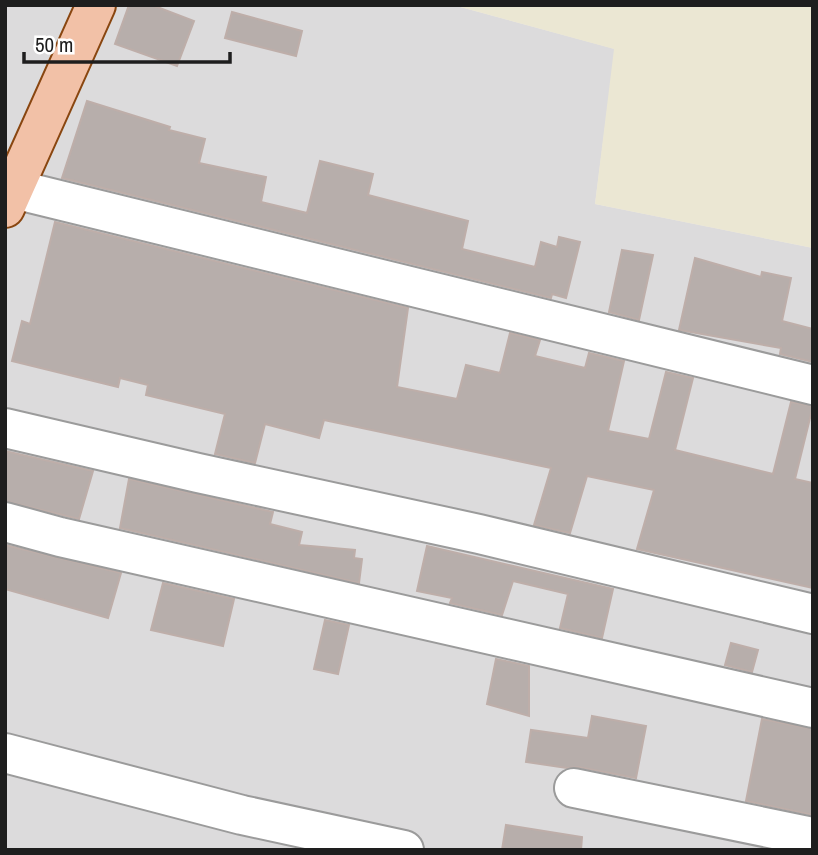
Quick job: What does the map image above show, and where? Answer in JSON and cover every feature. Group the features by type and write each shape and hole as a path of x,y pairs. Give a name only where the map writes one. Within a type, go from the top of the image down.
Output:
{"main road":[{"path":"10,199 96,5"}],"street":[{"path":"10,199 813,385"},
{"path":"5,428 479,534 813,614"},
{"path":"5,522 98,546 813,708"},
{"path":"5,753 242,816 404,850"},
{"path":"574,789 813,837"}],"shaded area":[{"path":"5,5 453,5 615,49 595,204 813,248 813,850 5,850"},
{"path":"453,5 813,5 813,248 595,204 614,49"}],"building":[{"path":"129,5 152,5 194,21 177,66 115,44"},
{"path":"232,12 302,31 296,56 225,38"},
{"path":"87,101 170,127 169,130 205,139 199,163 266,177 261,202 307,213 320,161 373,174 368,195 468,221 462,249 535,267 541,242 557,247 559,237 580,242 566,298 552,294 551,298 62,178"},
{"path":"55,222 408,308 397,387 457,399 466,365 500,373 510,333 540,340 535,356 585,368 589,353 624,361 608,431 649,439 666,372 693,378 675,450 773,474 791,402 813,406 795,479 813,483 813,588 637,549 654,490 587,476 570,533 534,525 551,468 324,420 319,438 265,424 255,463 215,454 225,414 146,395 148,385 120,378 118,387 12,361 22,321 30,324"},
{"path":"622,250 653,255 639,320 609,312"},
{"path":"695,258 761,277 762,272 791,278 782,321 813,329 813,362 780,354 781,348 679,330"},
{"path":"5,451 93,471 79,519 5,501"},
{"path":"129,479 273,512 270,524 302,532 299,545 355,550 354,558 362,559 359,583 120,528"},
{"path":"5,545 121,573 108,618 5,589"},
{"path":"427,546 613,589 602,638 560,628 568,594 513,581 502,615 450,603 452,598 417,591"},
{"path":"163,583 234,599 223,646 151,630"},
{"path":"325,620 349,625 338,674 314,669"},
{"path":"731,643 758,650 752,672 725,665"},
{"path":"496,659 529,666 529,716 487,704"},
{"path":"592,716 646,726 636,778 578,767 526,762 531,730 588,738"},
{"path":"762,719 813,729 813,815 746,801"},
{"path":"506,825 582,837 581,850 502,850"}]}
